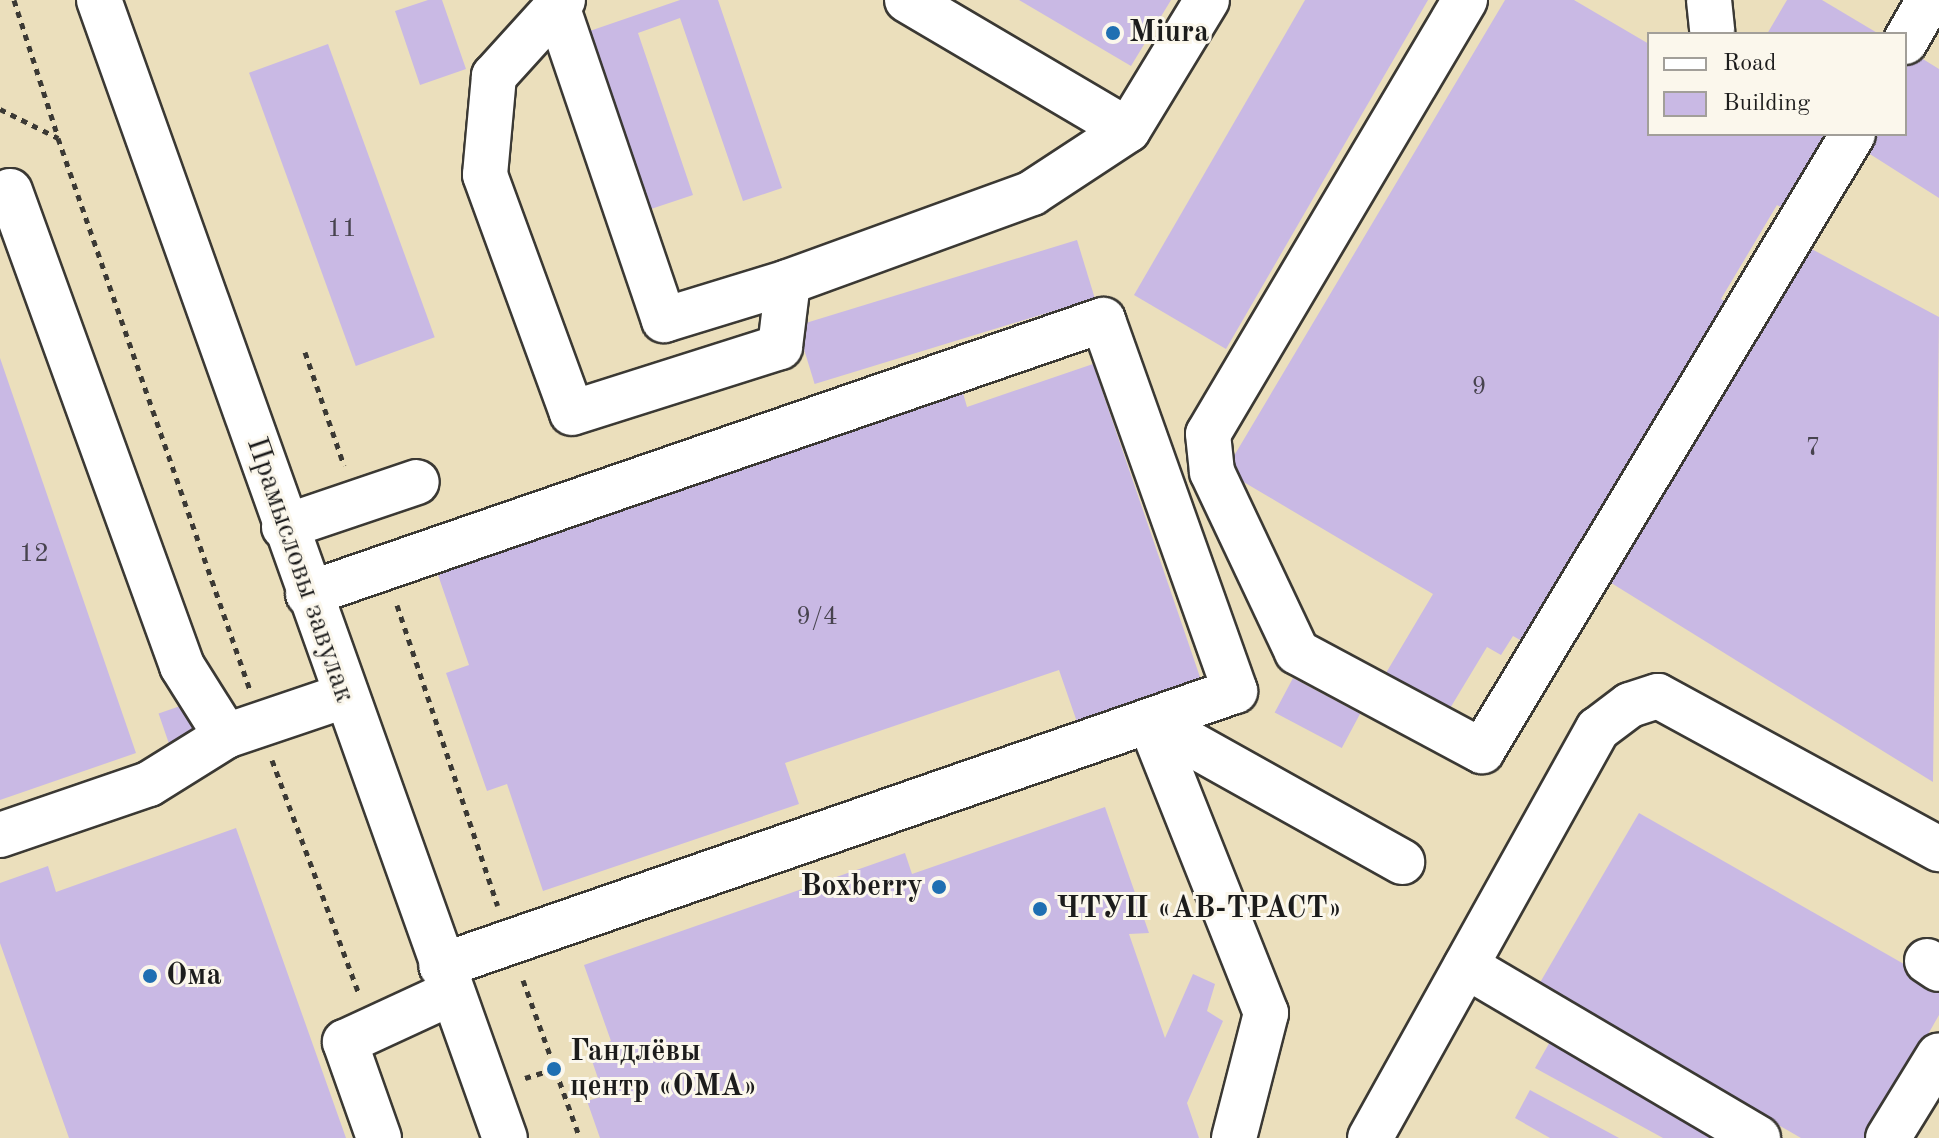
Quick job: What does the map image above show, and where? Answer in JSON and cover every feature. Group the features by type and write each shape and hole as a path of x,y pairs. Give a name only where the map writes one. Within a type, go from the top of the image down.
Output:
{"street":[{"name":"Прамысловы завулак","path":"99,0 344,696 505,1138"},
{"path":"907,0 1128,130"},
{"path":"560,2 664,320 788,282 1032,193 1128,130 1207,0"},
{"path":"1465,0 1208,434 1212,472 1297,652 1482,751 1852,136"},
{"path":"1907,38 1929,0"},
{"path":"560,2 494,76 485,175 572,413 780,347 788,282"},
{"path":"10,191 182,666 244,729"},
{"path":"308,594 383,563 1103,320 1235,691 512,946 446,979 373,1030 345,1042 379,1138"},
{"path":"284,527 417,482"},
{"path":"0,835 149,784 244,729 344,696"},
{"path":"1370,1138 1598,729 1630,705 1658,696 1939,849"},
{"path":"1150,721 1402,862"},
{"path":"1150,721 1266,1013 1234,1138"},
{"path":"1466,966 1758,1138"},
{"path":"1888,1138 1939,1055"}],"path":[{"path":"14,0 244,729 373,1030"},
{"path":"0,109 58,138"},
{"path":"305,352 356,501"},
{"path":"383,563 580,1138"}],"building":[{"path":"428,0 442,0 466,69 420,85 395,11"},
{"path":"680,0 718,0 782,188 743,201 680,18 638,33 693,195 642,212 581,34"},
{"name":"Miura","path":"1019,0 1171,0 1131,66"},
{"path":"1305,0 1428,0 1226,349 1134,295"},
{"path":"1505,0 1574,0 1647,43 1647,136 1824,136 1839,145 1797,216 1777,205 1721,299 1732,305 1531,646 1513,636 1501,655 1487,647 1449,710 1380,683 1433,594 1225,471"},
{"path":"1787,0 1822,0 1876,32 1768,32"},
{"path":"1895,15 1905,32 1885,32"},
{"path":"1907,36 1918,56 1939,69 1939,198 1862,149 1870,136 1907,136"},
{"path":"328,44 435,337 356,366 249,73"},
{"path":"1077,240 1095,298 815,384 797,326"},
{"path":"1806,246 1939,317 1933,782 1608,581"},
{"path":"0,358 136,753 0,800"},
{"path":"1093,364 1201,680 1077,722 1059,670 785,763 799,804 543,891 507,784 487,791 446,673 469,665 437,572 963,393 967,407"},
{"path":"1293,678 1360,714 1342,748 1275,712"},
{"path":"186,704 196,733 169,743 159,713"},
{"path":"1105,807 1149,933 1129,934 1165,1038 1193,974 1215,984 1207,1011 1223,1021 1187,1103 1199,1138 600,1138 587,1101 604,1096 588,1049 611,1041 584,965 905,853 912,874"},
{"path":"1639,813 1939,984 1939,1015 1869,1138 1801,1138 1538,986"},
{"name":"Ома","path":"236,828 346,1138 69,1138 0,943 0,883 48,866 56,892"},
{"path":"1551,1040 1731,1138 1663,1138 1535,1068"},
{"path":"1530,1090 1619,1138 1550,1138 1515,1118"}],"place":[{"name":"Miura","path":"1113,33"},
{"name":"Boxberry","path":"939,887"},
{"name":"ЧТУП «АВ-ТРАСТ»","path":"1040,909"},
{"name":"Ома","path":"150,976"},
{"name":"Гандлёвы центр «ОМА»","path":"554,1069"}]}
